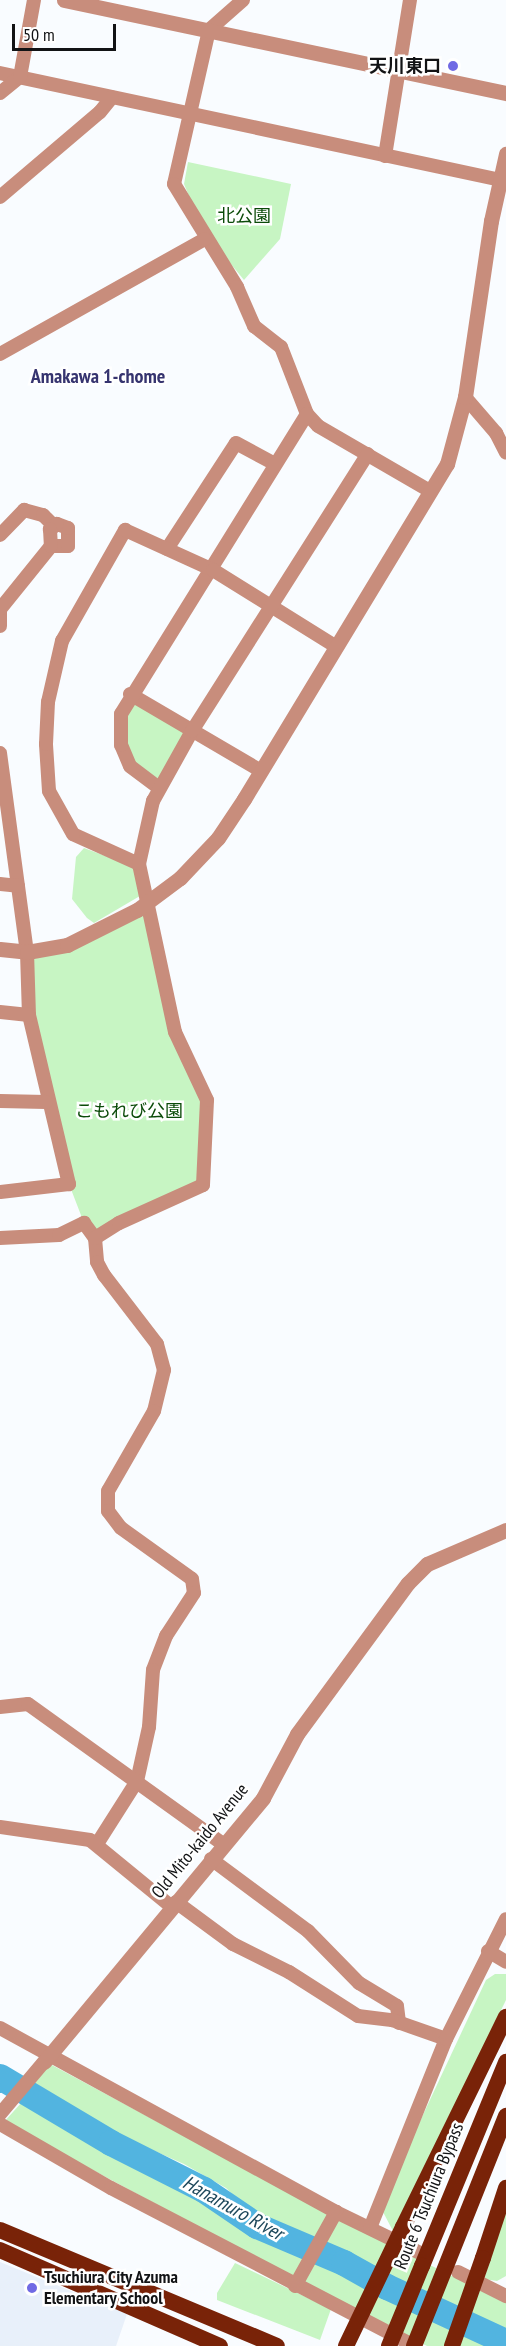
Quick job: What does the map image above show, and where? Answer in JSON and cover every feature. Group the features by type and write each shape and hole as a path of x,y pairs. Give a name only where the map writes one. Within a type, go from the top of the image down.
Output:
{"highway":[{"path":"346,2346 506,2017"},
{"name":"Route 6 Tsuchiura Bypass","path":"389,2346 420,2259 506,2062"},
{"path":"414,2346 450,2274 506,2116"},
{"path":"452,2346 506,2188"},
{"path":"0,2230 278,2346"},
{"path":"0,2250 220,2346"}],"street":[{"path":"0,93 20,77 34,0"},
{"path":"64,0 123,6 209,30 506,93"},
{"path":"243,0 209,30 174,184 205,239 237,287 254,326 281,347 307,414 318,426 430,491"},
{"path":"385,156 410,0"},
{"path":"0,73 501,180"},
{"path":"0,197 100,112 112,97"},
{"path":"0,949 27,952 67,945 106,928 148,902 180,878 218,838 261,771 447,464 465,397 506,154"},
{"path":"0,354 205,239"},
{"path":"465,397 496,433 506,453"},
{"path":"159,788 140,777 121,745 121,714 130,694 213,570 307,414"},
{"path":"167,549 236,443 275,464"},
{"path":"94,1238 203,1185 207,1100 175,1032 158,966 148,902 139,864 159,788 192,731 273,607 368,454"},
{"path":"0,535 24,510 43,515 54,526 68,528 70,540 66,547 51,546"},
{"path":"0,626 0,608 51,546 49,532 54,526"},
{"path":"139,864 73,834 49,791 48,702 62,641 125,530 213,570 335,646"},
{"path":"130,694 261,771"},
{"path":"0,753 2,801 18,886 27,952 28,1015 46,1102 69,1184 0,1197"},
{"path":"0,884 18,886"},
{"path":"0,1012 28,1015"},
{"path":"0,1101 46,1102"},
{"path":"0,1238 59,1235 84,1223 94,1238 98,1262 104,1275 157,1344 164,1370 154,1411 108,1491 108,1511 121,1528 192,1579 194,1593 166,1636 153,1670 149,1726 136,1781 97,1844"},
{"name":"Old Mito-kaido Avenue","path":"0,2115 263,1797 324,1694 408,1583 427,1564 506,1530"},
{"path":"0,1707 28,1704 223,1844"},
{"path":"0,1827 90,1840 174,1904 233,1944 290,1972 336,2004 358,2016 399,2023 446,2039"},
{"path":"211,1859 308,1931 359,1983 397,2006 399,2023"},
{"path":"370,2228 446,2039 506,1919"},
{"path":"488,1951 506,1962"},
{"path":"0,2028 46,2059 334,2214 370,2228 420,2259"},
{"path":"0,2124 414,2346"},
{"path":"296,2283 334,2214"},
{"path":"450,2274 505,2294"}],"shaded area":[{"name":"Tsuchiura City Azuma Elementary School","path":"0,2262 127,2314 116,2346 0,2346"}],"green space":[{"name":"北公園","path":"188,162 291,184 280,239 244,280 203,230 184,184"},
{"path":"130,694 192,731 159,788 140,777 121,745"},
{"path":"84,848 135,867 145,893 94,923 87,918 72,899 76,857"},
{"name":"こもれび公園","path":"148,902 158,966 207,1100 203,1185 95,1238 84,1223 69,1184 46,1102 27,952 67,945"},
{"path":"495,1974 506,1974 506,2000 393,2231 383,2212 407,2149 486,1980"},
{"path":"50,2064 346,2223 506,2303 506,2336 430,2296 421,2296 401,2284 386,2283 376,2271 307,2234 256,2217 226,2188 184,2164 98,2126 35,2083"},
{"path":"22,2102 132,2165 155,2169 207,2206 266,2239 331,2270 344,2268 362,2276 466,2332 479,2333 479,2339 496,2346 427,2346 326,2296 4,2122"},
{"path":"506,2211 506,2276 497,2281 484,2279"},
{"path":"235,2263 331,2309 320,2340 217,2300 217,2293"}],"waterway":[{"name":"Hanamuro River","path":"0,2077 111,2143 204,2190 257,2226 344,2263 387,2287 506,2342"},
{"path":"0,2090 10,2081"}],"place":[{"name":"天川東口","path":"453,66"},
{"name":"Tsuchiura City Azuma Elementary School","path":"32,2288"}],"district":[{"name":"Amakawa 1-chome","path":"98,376"}]}
